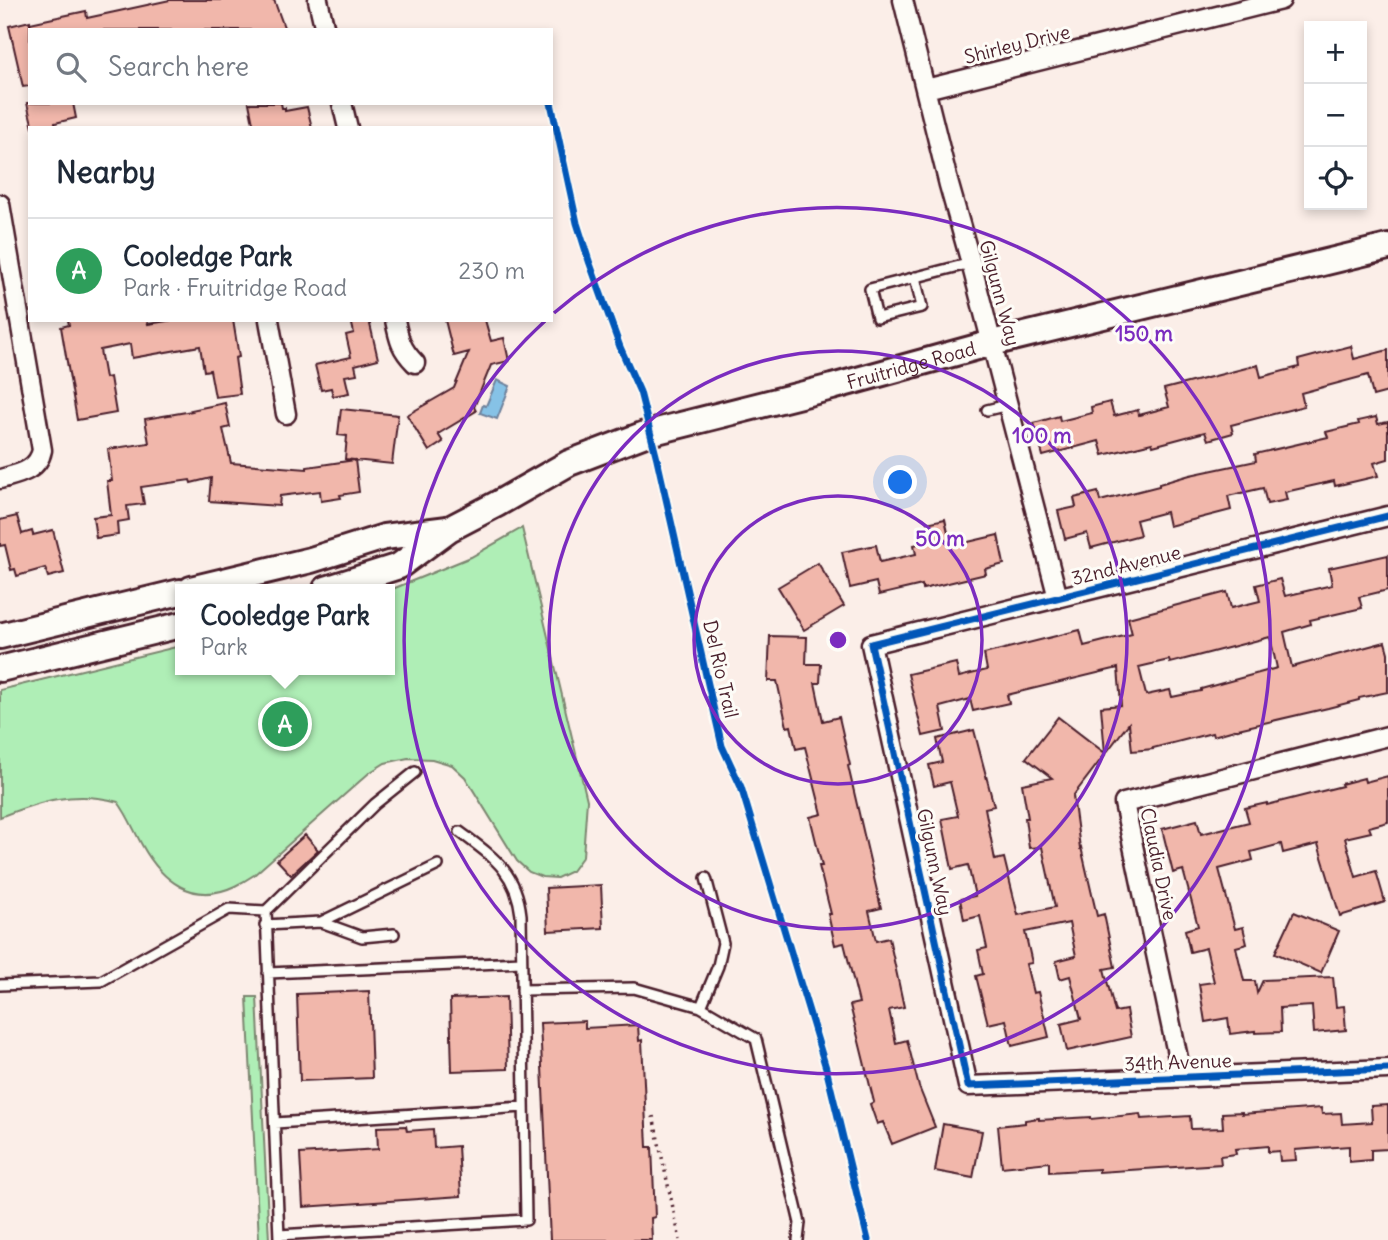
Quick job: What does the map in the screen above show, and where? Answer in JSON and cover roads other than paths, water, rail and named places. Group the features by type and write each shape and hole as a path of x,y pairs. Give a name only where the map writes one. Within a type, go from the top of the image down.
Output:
{"main road":[{"name":"Fruitridge Road","path":"342,584 399,566 449,529 569,463 645,434 992,343 1388,247"},
{"name":"Fruitridge Road","path":"212,584 311,560 384,537 449,529"},
{"path":"0,636 175,593"},
{"path":"0,669 175,626"}],"street":[{"path":"318,0 325,28"},
{"name":"Gilgunn Way","path":"903,0 1058,598"},
{"name":"Shirley Drive","path":"926,89 1281,0"},
{"path":"342,105 348,126"},
{"path":"0,479 24,472 37,463 42,450 23,289 1,211"},
{"path":"269,322 286,414"},
{"path":"395,322 401,346 415,363"},
{"name":"32nd Avenue","path":"871,644 1388,516"},
{"name":"Gilgunn Way","path":"871,644 968,1086"},
{"name":"Claudia Drive","path":"1182,1077 1124,803 1388,736"},
{"name":"34th Avenue","path":"968,1086 1388,1069"}],"lane":[{"path":"915,277 922,307 877,318 870,289 915,277 971,263"},
{"path":"987,410 1008,405"},
{"path":"415,772 375,804 266,911 279,1238 526,1220 519,899 514,885 502,867 460,832"},
{"path":"265,926 320,922 438,865"},
{"path":"701,1007 718,966 723,943 706,878"},
{"path":"0,985 101,981 229,909 266,911"},
{"path":"320,922 362,937 394,934"},
{"path":"268,973 522,962"},
{"path":"522,990 634,988 701,1007 755,1039 800,1223 798,1240"},
{"path":"275,1123 524,1107"}],"water":[{"path":"497,380 510,386 497,419 480,413 483,405 486,406"}],"place":[{"name":"Cooledge Park","path":"285,724"}]}
